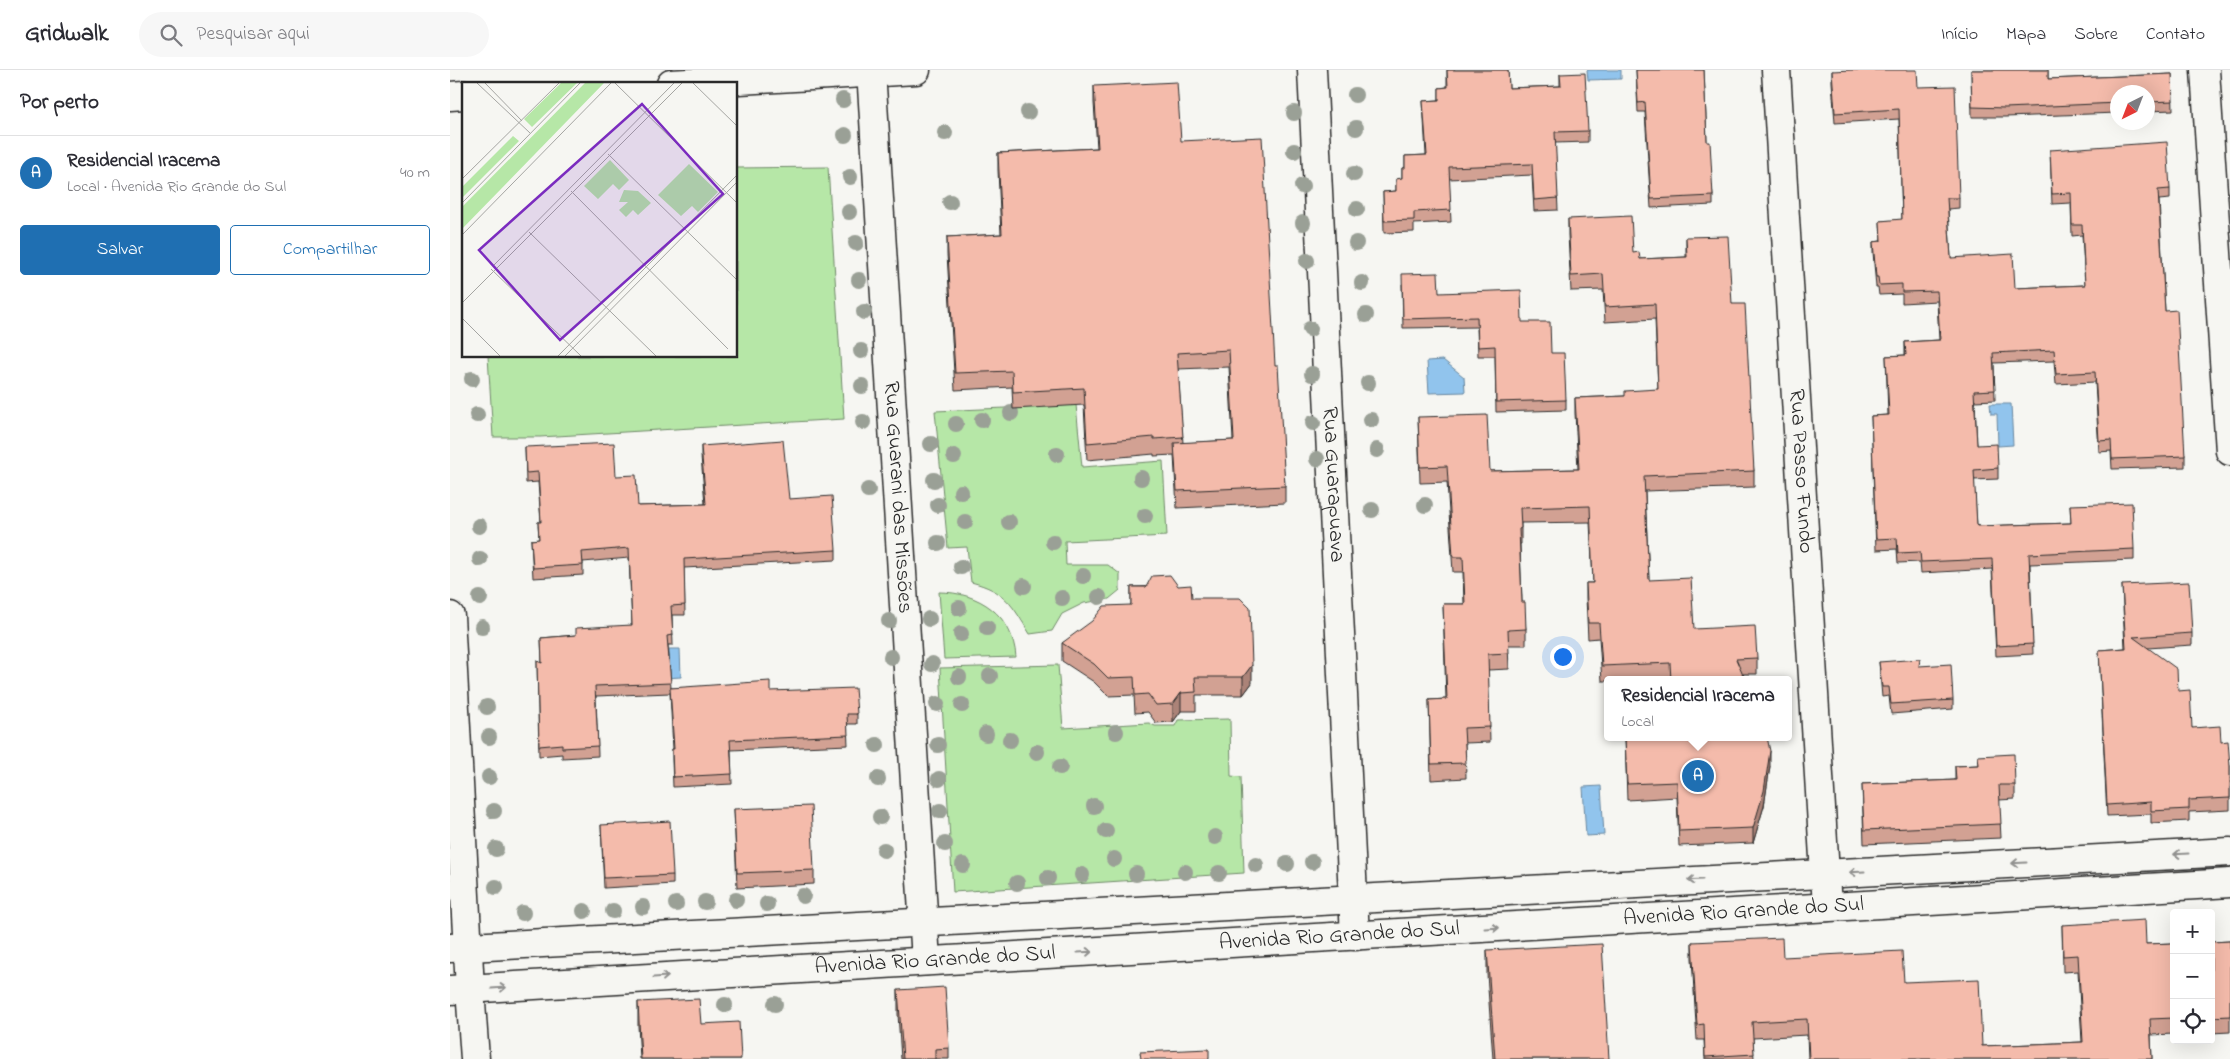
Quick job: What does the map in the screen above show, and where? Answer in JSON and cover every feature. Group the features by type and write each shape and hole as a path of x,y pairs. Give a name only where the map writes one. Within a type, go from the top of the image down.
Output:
{"street":[{"path":"702,82 871,71 916,70"},
{"name":"Rua Guarapuava","path":"1312,70 1355,936"},
{"name":"Rua Passo Fundo","path":"1776,70 1827,908"},
{"path":"2205,70 2230,452"},
{"name":"Rua Guarani das Missões","path":"871,71 926,961"},
{"path":"450,616 460,990 475,1059"},
{"name":"Avenida Rio Grande do Sul","path":"459,947 2230,852"},
{"name":"Avenida Rio Grande do Sul","path":"460,990 2230,883"}],"green space":[{"path":"828,167 844,419 540,437 493,437 488,358 738,358 738,168"},
{"path":"1076,405 1082,467 1163,461 1167,536 1065,541 1066,565 1108,565 1120,574 1120,590 1109,599 1084,603 1062,614 1052,631 1030,634 1007,600 992,590 971,582 967,547 948,548 935,411"},
{"path":"939,592 967,596 980,601 991,609 1001,618 1008,629 1016,657 944,659"},
{"path":"1058,665 1063,728 1149,723 1155,726 1175,726 1178,720 1230,719 1231,776 1241,777 1244,873 953,892 940,668"}],"water":[{"path":"1587,70 1621,70 1621,79 1588,80"},
{"path":"1443,360 1464,377 1465,392 1429,393 1427,361"},
{"path":"1990,404 2011,404 2013,445 1998,446 1997,414 1991,414"},
{"path":"669,649 680,649 681,677 649,679 654,670 670,669"},
{"path":"1601,786 1604,835 1586,836 1583,787"}],"building":[{"path":"1447,70 1508,70 1509,88 1561,86 1560,74 1585,73 1588,131 1555,132 1558,198 1534,200 1532,164 1449,167 1451,210 1414,212 1414,220 1384,221 1383,192 1396,191 1396,179 1402,178 1402,168 1405,168 1405,156 1427,155 1423,101 1439,100 1439,88 1448,87"},
{"path":"1636,70 1704,70 1707,142 1710,142 1713,196 1651,199 1645,102 1638,103"},
{"path":"1917,70 1918,87 1955,86 1959,198 1947,198 1951,258 2013,254 2015,288 2085,285 2082,225 2072,225 2071,193 2052,194 2050,150 2167,142 2170,189 2158,190 2165,311 2177,310 2185,456 2112,459 2111,440 2099,441 2095,372 2056,374 2054,350 1993,353 1995,390 1974,391 1977,445 1997,444 1998,468 1974,470 1977,526 2071,523 2070,505 2132,503 2134,549 2029,554 2033,644 1996,646 1992,559 1921,562 1920,552 1898,553 1897,538 1876,539 1871,416 1889,415 1886,356 1906,355 1905,342 1940,340 1937,291 1902,292 1902,284 1879,285 1878,277 1876,277 1873,242 1881,241 1880,221 1902,219 1899,109 1835,113 1832,71"},
{"path":"1971,70 2048,70 2048,79 2172,74 2173,101 2155,102 2155,85 2110,85 2110,103 2005,108 1972,107"},
{"path":"1177,82 1181,141 1262,137 1275,365 1278,365 1285,486 1177,491 1174,443 1234,440 1229,350 1177,353 1183,437 1154,439 1154,437 1087,443 1084,388 1013,392 1012,371 955,373 947,237 1002,234 998,153 1098,148 1094,86"},
{"path":"1631,216 1633,253 1639,252 1640,259 1687,257 1686,237 1728,236 1732,304 1745,304 1754,471 1644,476 1649,580 1691,578 1694,629 1755,626 1757,658 1736,659 1743,676 1671,676 1670,663 1602,666 1599,623 1588,623 1586,583 1593,583 1590,506 1520,508 1522,602 1525,602 1526,629 1508,630 1509,653 1488,654 1490,727 1464,728 1466,763 1431,764 1429,700 1447,699 1443,604 1465,604 1463,557 1453,557 1447,466 1420,467 1418,417 1487,415 1490,471 1579,469 1575,398 1625,396 1625,391 1658,389 1655,304 1605,307 1603,274 1571,276 1568,219"},
{"path":"1438,273 1439,293 1521,290 1522,322 1550,322 1551,353 1564,353 1566,400 1496,402 1495,346 1478,347 1477,317 1403,319 1402,274"},
{"path":"783,440 789,499 832,496 836,550 684,559 685,605 671,606 673,635 667,636 671,683 595,686 598,746 562,748 562,744 539,746 537,661 542,663 541,638 576,635 576,628 632,625 629,548 582,552 583,565 533,568 531,540 539,539 538,522 541,522 538,472 526,473 525,447 614,443 616,476 636,475 638,506 706,504 701,446"},
{"path":"1170,575 1178,586 1191,585 1192,598 1240,598 1250,608 1252,665 1243,677 1195,677 1196,692 1181,693 1173,704 1156,705 1148,694 1135,695 1134,677 1108,678 1094,664 1062,643 1092,621 1104,606 1131,605 1131,587 1146,587 1152,576"},
{"path":"2189,582 2192,633 2133,637 2177,669 2178,691 2190,690 2192,728 2220,726 2221,742 2228,741 2230,798 2189,800 2189,809 2151,811 2151,802 2107,805 2099,650 2126,648 2122,585"},
{"path":"1920,659 1919,666 1951,664 1953,700 1891,704 1889,687 1882,687 1879,662"},
{"path":"770,681 770,691 855,688 857,714 847,714 848,735 730,740 732,774 673,777 672,749 674,749 670,688"},
{"path":"1625,741 1768,741 1770,751 1764,791 1753,828 1679,831 1677,782 1627,784"},
{"path":"2014,754 2015,785 1999,785 2001,824 1864,830 1862,784 1956,780 1955,766 1979,765 1978,756"},
{"path":"811,806 814,870 737,873 734,809"},
{"path":"670,821 673,875 604,878 601,825"},
{"path":"2145,920 2146,944 2170,943 2170,1018 2150,1019 2152,1059 1809,1059 1807,1019 1752,1022 1754,1054 1705,1057 1704,1024 1697,1025 1692,942 1782,938 1783,957 1902,951 1904,982 1979,979 1982,1046 2083,1042 2078,955 2063,956 2062,925"},
{"path":"2230,941 2230,1016 2215,1017 2215,942"},
{"path":"1602,944 1609,1059 1495,1059 1487,950"},
{"path":"945,987 949,1048 935,1049 935,1059 903,1059 898,990"},
{"path":"699,999 701,1024 739,1022 741,1059 641,1059 638,1002"},
{"path":"1209,1049 1209,1059 1141,1059 1140,1052"}],"place":[{"name":"Residencial Iracema","path":"1698,776"}]}
